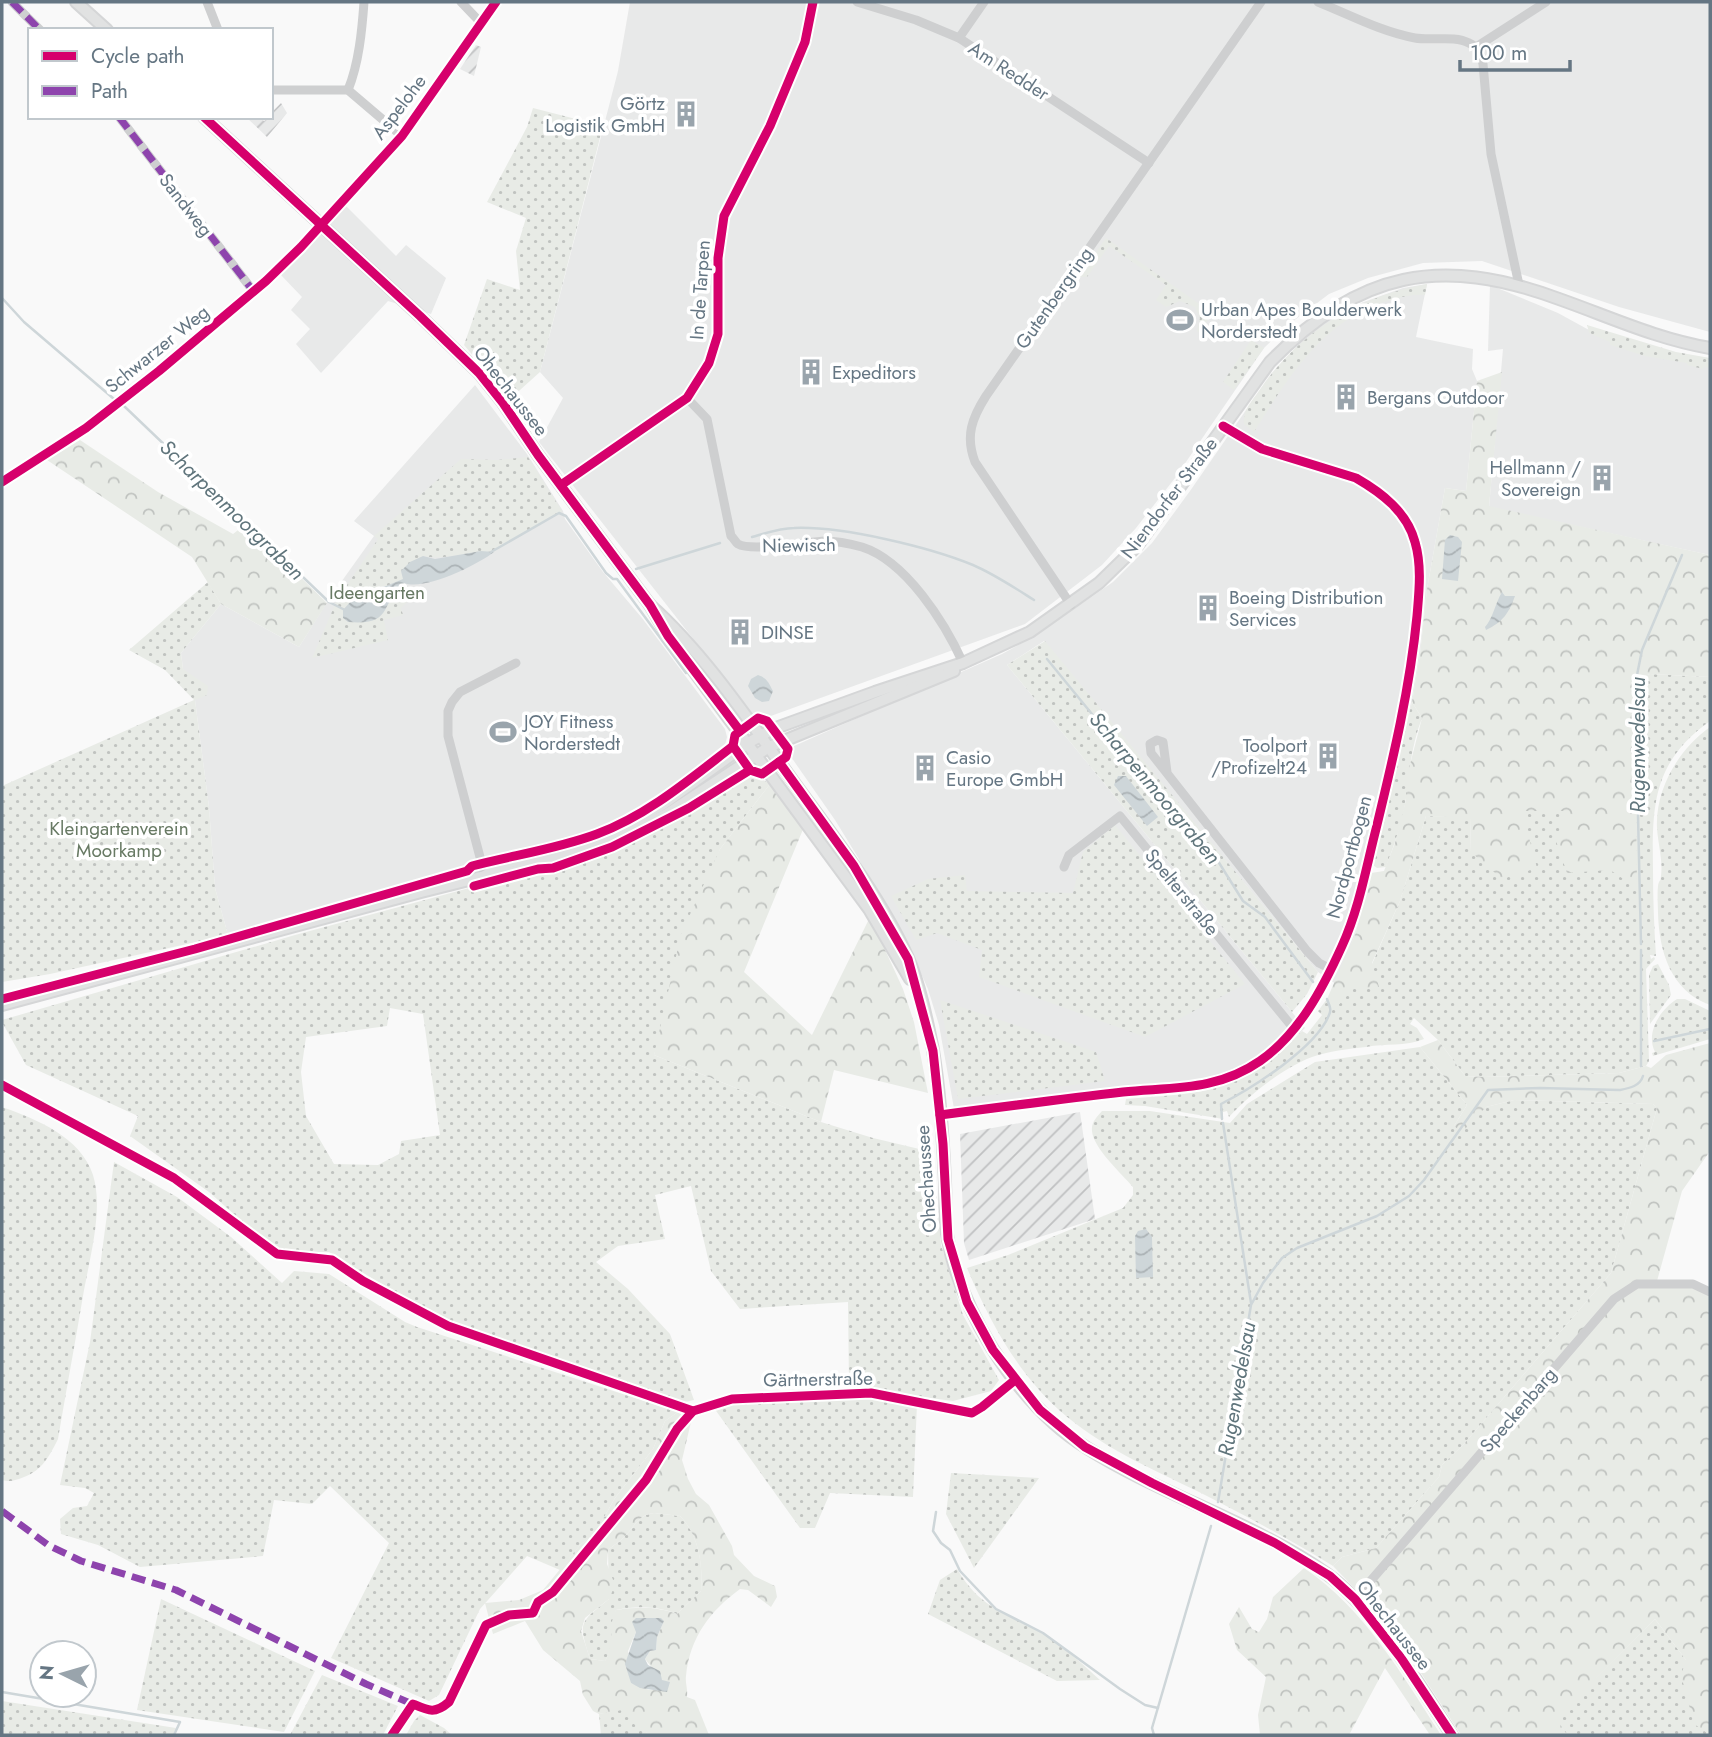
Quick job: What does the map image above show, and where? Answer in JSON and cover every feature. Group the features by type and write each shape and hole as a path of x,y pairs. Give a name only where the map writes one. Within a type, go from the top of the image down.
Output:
{"main road":[{"path":"76,2 105,28"},
{"name":"Ohechaussee","path":"206,119 479,373 503,402 650,605 668,636 869,909 919,994"},
{"name":"Niendorfer Straße","path":"485,876 503,864 617,830 662,805 760,735 963,663 1013,642 1071,605 1099,583 1138,545 1270,362 1295,336 1323,315 1358,295 1400,280 1438,274 1478,276 1519,285 1650,334 1710,348"},
{"name":"Ohechaussee","path":"650,605 676,627 769,747 854,866 908,959 933,1051 948,1239 967,1302 993,1350 1040,1410 1085,1447 1302,1558 1331,1576 1355,1599 1401,1658 1452,1735"},
{"name":"Niendorfer Straße","path":"2,1005 570,855 640,828 667,814 769,747 952,673 963,663"}],"street":[{"path":"12,2 38,28"},
{"path":"207,2 217,28"},
{"path":"348,90 359,43 364,2"},
{"path":"461,2 481,23"},
{"name":"Aspelohe","path":"321,225 402,136 496,2"},
{"name":"In de Tarpen","path":"561,485 687,398 709,363 718,334 718,250 724,216 769,126 805,42 813,2"},
{"name":"Am Redder","path":"857,2 916,20 958,38 1149,163"},
{"path":"958,38 984,2"},
{"name":"Gutenbergring","path":"1071,605 975,462 970,444 971,424 986,396 1261,2"},
{"path":"1318,2 1397,33 1430,40 1464,41 1476,47 1483,65 1491,154 1519,285"},
{"path":"1476,47 1546,2"},
{"path":"273,90 348,90 402,136"},
{"name":"Sandweg","path":"121,119 254,292"},
{"name":"Schwarzer Weg","path":"2,482 86,428 159,372 254,292 321,225"},
{"name":"Niewisch","path":"687,398 707,419 731,536 739,544 747,547 827,541 861,547 885,558 926,600 963,663"},
{"name":"Nordportbogen","path":"940,1115 1219,1083 1241,1073 1262,1060 1294,1029 1331,969 1357,906 1405,696 1419,592 1416,544 1402,516 1381,493 1370,486 1356,478 1262,449 1223,426"},
{"path":"485,876 448,736 448,710 460,692 516,663"},
{"path":"1167,772 1307,951 1319,963 1331,969"},
{"name":"Spelterstraße","path":"1064,867 1069,855 1120,816 1294,1029"},
{"name":"Speckenbarg","path":"1355,1599 1614,1299 1637,1284 1693,1284 1710,1292"},
{"name":"Gärtnerstraße","path":"693,1411 732,1399 871,1393 972,1413 1015,1380"}],"shaded area":[{"path":"630,2 1710,2 1710,332 1619,307 1482,261 1423,263 1368,278 1329,294 1288,325 1264,348 1175,478 1136,528 1102,565 1025,624 768,717 752,714 539,442 563,398 540,372 618,71"},
{"path":"476,45 481,47 474,76 460,69"},
{"path":"281,103 287,113 267,137 248,119 273,119 273,111"},
{"path":"346,206 396,256 406,245 446,278 431,314 388,301 321,373 296,344 310,329 291,310 302,297 281,275"},
{"path":"1427,284 1416,337 1473,349 1472,369 1477,381 1466,491 1445,488 1427,589 1412,702 1355,935 1336,984 1318,972 1044,641 1007,665 1305,1028 1270,1062 1231,1085 1214,1090 955,1114 939,1025 928,989 915,960 869,883 859,859 789,754 794,746 1002,654 1033,637 1113,582 1152,543 1271,374 1302,341 1330,319 1361,303 1403,288"},
{"path":"1490,285 1558,313 1589,330 1710,362 1710,555 1489,507 1503,349 1488,351"},
{"path":"475,385 527,454 563,511 565,519 603,572 642,618 725,729 725,745 668,791 627,818 569,842 228,935 215,888 209,807 195,700 183,669 181,653 221,604 299,647 374,536 354,521"},
{"path":"1080,1112 1095,1219 969,1260 964,1243 960,1134"}],"green space":[{"path":"533,108 603,126 540,372 510,399 464,345 487,279 520,290 516,251 526,218 487,202 527,127"},
{"path":"1106,238 1212,313 1200,333 1197,331 1200,318 1195,307 1180,301 1166,307 1156,300 1166,285 1109,246 1087,277 1078,277"},
{"path":"1427,284 1425,295 1387,301 1344,322 1325,337 1294,372 1254,432 1244,424 1246,410 1259,391 1275,370 1312,334 1332,320 1377,298"},
{"path":"1587,325 1676,352 1710,358 1710,368 1703,369 1687,363 1645,356 1610,345 1610,342 1589,333"},
{"path":"1251,340 1264,348 1234,390 1223,382"},
{"path":"1502,372 1489,506 1710,555 1710,677 1650,674 1642,677 1642,798 1636,803 1637,888 1610,870 1567,873 1556,841 1566,811 1522,811 1537,868 1502,879 1471,852 1470,818 1426,816 1400,901 1372,963 1379,987 1353,989 1335,1009 1327,999 1355,935 1371,873 1384,871 1395,843 1406,800 1406,780 1422,718 1412,702 1427,589 1445,488 1466,491 1477,381"},
{"path":"80,440 158,492 233,534 246,524 327,603 299,647 221,604 192,557 47,460"},
{"name":"Ideengarten","path":"528,457 562,511 494,552 423,556 401,571 410,599 401,608 403,615 384,620 388,640 312,658 337,600 378,539 374,536 461,459"},
{"name":"Kleingartenverein Moorkamp","path":"208,582 221,604 181,653 183,669 208,686 207,695 195,700 209,807 215,888 228,935 2,982 2,786 194,700 165,670 129,650"},
{"path":"1045,641 1318,972 1307,994 1292,1012 1007,665"},
{"path":"1650,674 1710,677 1710,721 1677,752 1660,786 1656,804 1653,824 1653,902 1656,956 1650,955 1651,959 1655,959 1646,969 1649,1061 1646,1066 1619,1073 1465,1076 1438,1040 1414,1018 1410,1024 1417,1028 1424,1039 1410,1043 1339,1050 1312,1057 1268,1083 1229,1117 1227,1111 1223,1112 1223,1119 1125,1105 1126,1099 1203,1091 1242,1078 1261,1067 1302,1031 1307,1034 1322,1015 1318,1011 1327,999 1335,1008 1372,964 1400,901 1426,816 1470,817 1471,852 1522,811 1567,811 1636,802 1642,798 1641,687 1642,677"},
{"path":"1412,702 1422,718 1411,758 1405,807 1386,867 1377,868 1373,865"},
{"path":"1710,727 1710,1005 1697,999 1677,980 1661,942 1658,889 1661,858 1657,813 1665,785 1679,758"},
{"path":"751,773 770,784 720,849 654,1055 821,1122 932,1152 941,1245 963,1315 999,1380 991,1391 953,1401 849,1387 848,1302 740,1309 711,1271 691,1186 655,1195 665,1239 618,1246 596,1262 628,1289 670,1334 694,1400 685,1402 439,1319 329,1252 277,1252 209,1192 130,1136 138,1116 26,1065 2,1022 295,935 540,869 582,862 673,818","holes":["390,1008 423,1014 440,1135 401,1141 399,1154 378,1165 334,1164 306,1116 301,1072 306,1037 387,1026"]},
{"path":"770,784 804,827 744,972 812,1035 870,917 903,989 914,1022 928,1093 834,1070 821,1122 654,1055 681,934 720,849"},
{"path":"1115,825 1245,984 1145,1037 979,977 982,950 937,933 916,940 891,896 928,879 965,875 967,891 1073,893 1083,852"},
{"path":"1658,964 1671,995 1650,1024 1649,975 1653,966"},
{"path":"1677,999 1685,999 1710,1011 1710,1039 1653,1056 1653,1029 1660,1015"},
{"path":"940,1000 1096,1052 1105,1081 958,1099"},
{"path":"1438,1040 1465,1076 1484,1077 1619,1073 1646,1066 1651,1068 1666,1055 1710,1043 1710,1151 1682,1191 1657,1281 1693,1287 1710,1296 1710,1735 1694,1724 1681,1675 1686,1660 1655,1619 1556,1718 1567,1735 1461,1735 1408,1653 1363,1597 1333,1566 1342,1557 1376,1548 1439,1477 1442,1465 1463,1445 1611,1273 1657,1108 1653,1104 1514,1100 1486,1107 1462,1132 1454,1126 1467,1105 1420,1047"},
{"path":"1420,1047 1467,1105 1454,1126 1486,1107 1514,1100 1653,1104 1657,1108 1611,1273 1463,1445 1442,1465 1439,1477 1376,1548 1342,1557 1333,1566 1249,1518 1125,1455 1074,1423 1044,1395 1017,1362 994,1325 967,1268 1008,1255 1123,1208 1133,1195 1133,1187 1103,1153 1094,1138 1092,1125 1102,1111 1150,1111 1230,1123 1247,1104 1315,1062"},
{"path":"2,1107 56,1131 78,1150 93,1175 97,1204 94,1235 58,1439 38,1469 27,1476 9,1481 2,1480"},
{"path":"114,1162 177,1197 231,1237 282,1283 294,1271 329,1274 417,1327 678,1412 665,1421 653,1449 615,1498 595,1533 580,1545 560,1570 527,1556 480,1609 439,1695 429,1701 331,1658 389,1543 330,1486 312,1504 274,1500 263,1556 140,1567 98,1545 61,1534 60,1519 73,1508 87,1506 94,1493 85,1488 60,1485 90,1342"},
{"path":"868,1396 917,1404 913,1497 830,1493 815,1528 800,1528 714,1408 730,1403"},
{"path":"678,1412 691,1422 682,1460 688,1479 696,1494 709,1505 732,1546 734,1555 754,1576 775,1586 777,1597 771,1607 748,1590 740,1589 719,1606 697,1637 688,1662 687,1697 695,1700 709,1735 650,1735 636,1726 622,1710 599,1714 593,1711 583,1695 580,1681 543,1650 525,1621 493,1634 485,1603 519,1600 543,1590 580,1545 595,1533 615,1498 653,1449 665,1421","holes":["654,1513 680,1516 692,1532 700,1561 701,1591 677,1614 646,1608 616,1610 609,1654 605,1661 590,1659 581,1631 585,1618 609,1599 615,1585 607,1564 608,1550 641,1518","636,1618 664,1621 657,1637 656,1650 650,1651 645,1659 662,1680 659,1690 649,1690 631,1683 628,1651 636,1632"]},
{"path":"951,1473 1039,1478 974,1568 946,1514"},
{"path":"654,1513 680,1516 692,1532 700,1560 701,1591 677,1614 646,1607 616,1610 612,1648 605,1661 590,1659 583,1630 592,1613 609,1599 608,1550 641,1518"},
{"path":"1304,1568 1326,1584 1364,1623 1397,1667 1441,1735 1430,1735 1385,1668 1349,1735 1260,1735 1258,1715 1266,1677 1237,1650 1229,1624 1239,1607 1252,1629 1259,1632 1267,1619 1273,1597"},
{"path":"957,1569 966,1583 986,1602 1052,1640 1100,1680 1057,1681 928,1614 940,1580"},
{"path":"161,1599 315,1671 284,1732 137,1710"},
{"path":"1655,1619 1686,1660 1709,1735 1567,1735 1555,1718"},
{"path":"322,1675 398,1706 383,1735 290,1735"},
{"path":"2,1701 28,1705 28,1709 54,1709 176,1728 173,1735 2,1735"},
{"path":"622,1709 636,1725 650,1735 601,1735 599,1714"},
{"path":"420,1715 444,1728 452,1735 406,1735"}],"water":[{"path":"1450,535 1458,537 1462,542 1458,581 1442,579 1445,540"},
{"path":"481,551 494,552 464,570 437,580 404,583 384,612 373,621 348,622 343,618 343,610 361,590 386,586 403,579 401,571 410,562 423,556 435,559"},
{"path":"1502,592 1505,596 1515,596 1513,602 1501,620 1486,630 1485,627"},
{"path":"758,675 766,679 773,691 769,701 762,702 755,698 748,686 751,679"},
{"path":"1118,776 1126,776 1158,817 1147,826 1114,785"},
{"path":"1146,1229 1152,1237 1153,1277 1136,1278 1135,1236 1138,1231"},
{"path":"636,1618 661,1618 664,1621 657,1637 656,1650 650,1651 645,1659 648,1665 660,1671 662,1680 670,1682 667,1692 640,1688 631,1683 625,1664 636,1632 632,1622"}],"waterway":[{"name":"Scharpenmoorgraben","path":"2,298 24,322 114,399"},
{"name":"Scharpenmoorgraben","path":"124,406 329,602 345,610"},
{"name":"Scharpenmoorgraben","path":"491,552 559,513 566,516 606,573 617,579 686,673"},
{"name":"Scharpenmoorgraben","path":"752,537 784,529 814,528 885,539 973,565 1034,600"},
{"name":"Scharpenmoorgraben","path":"636,569 720,543"},
{"name":"Rugenwedelsau","path":"1641,944 1635,685 1642,650 1682,555"},
{"name":"Scharpenmoorgraben","path":"1047,659 1190,834 1211,850 1243,901 1265,917 1313,982"},
{"name":"Rugenwedelsau","path":"1641,950 1641,1066"},
{"name":"Scharpenmoorgraben","path":"1222,1119 1221,1104 1265,1078 1311,1041 1330,1013 1327,999"},
{"path":"1654,1041 1710,1029"},
{"name":"Rugenwedelsau","path":"1218,1502 1251,1305 1282,1258 1297,1248 1377,1216 1409,1196 1424,1180 1488,1090 1620,1090 1637,1084 1643,1076"},
{"name":"Scharpenmoorgraben","path":"1223,1123 1251,1303"},
{"path":"936,1512 933,1531 950,1550 960,1571 996,1609 1043,1633 1145,1705 1158,1708"},
{"name":"Rugenwedelsau","path":"1154,1735 1152,1728 1211,1526"},
{"path":"2,1692 180,1722 174,1735"}],"marked path":[{"path":"12,2 38,28"},
{"path":"121,119 254,292"},
{"path":"2,1511 48,1545 81,1561 176,1590 366,1684 419,1707"}],"cycle path":[{"path":"2,482 86,428 159,371 266,281 301,247 402,136 496,2"},
{"path":"561,485 687,398 709,363 718,334 718,258 724,216 770,126 805,42 813,2"},
{"path":"206,119 479,373 650,605 668,636 740,731"},
{"path":"940,1115 1194,1086 1244,1071 1274,1050 1298,1024 1327,978 1348,932 1358,903 1389,776 1405,697 1419,598 1415,542 1400,513 1366,484 1356,478 1262,449 1223,426"},
{"path":"758,718 767,721 788,749 786,757 762,774 750,770 733,746 735,735 758,718"},
{"path":"2,999 195,949 467,871 472,866 551,848 597,834 651,807 733,746"},
{"path":"779,762 854,866 908,959 933,1051 943,1144 948,1239 967,1302 993,1350 1040,1410 1085,1447 1275,1543 1330,1576 1355,1599 1401,1658 1452,1735"},
{"path":"474,886 538,869 553,868 612,847 689,808 750,770"},
{"path":"2,1085 174,1178 277,1254 332,1260 363,1281 448,1326 693,1411"},
{"path":"392,1735 413,1704 432,1710 449,1702 486,1625 509,1615 533,1613 538,1602 553,1592 646,1480 677,1429 693,1411 732,1399 871,1393 972,1413 1015,1380"}],"place":[{"name":"Görtz Logistik GmbH","path":"686,114"},
{"name":"Urban Apes Boulderwerk Norderstedt","path":"1180,320"},
{"name":"Expeditors","path":"811,372"},
{"name":"Bergans Outdoor","path":"1346,397"},
{"name":"Hellmann / Sovereign","path":"1602,478"},
{"name":"Boeing Distribution Services","path":"1208,608"},
{"name":"DINSE","path":"740,632"},
{"name":"JOY Fitness Norderstedt","path":"503,732"},
{"name":"Toolport /Profizelt24","path":"1328,756"},
{"name":"Casio Europe GmbH","path":"925,768"}]}
